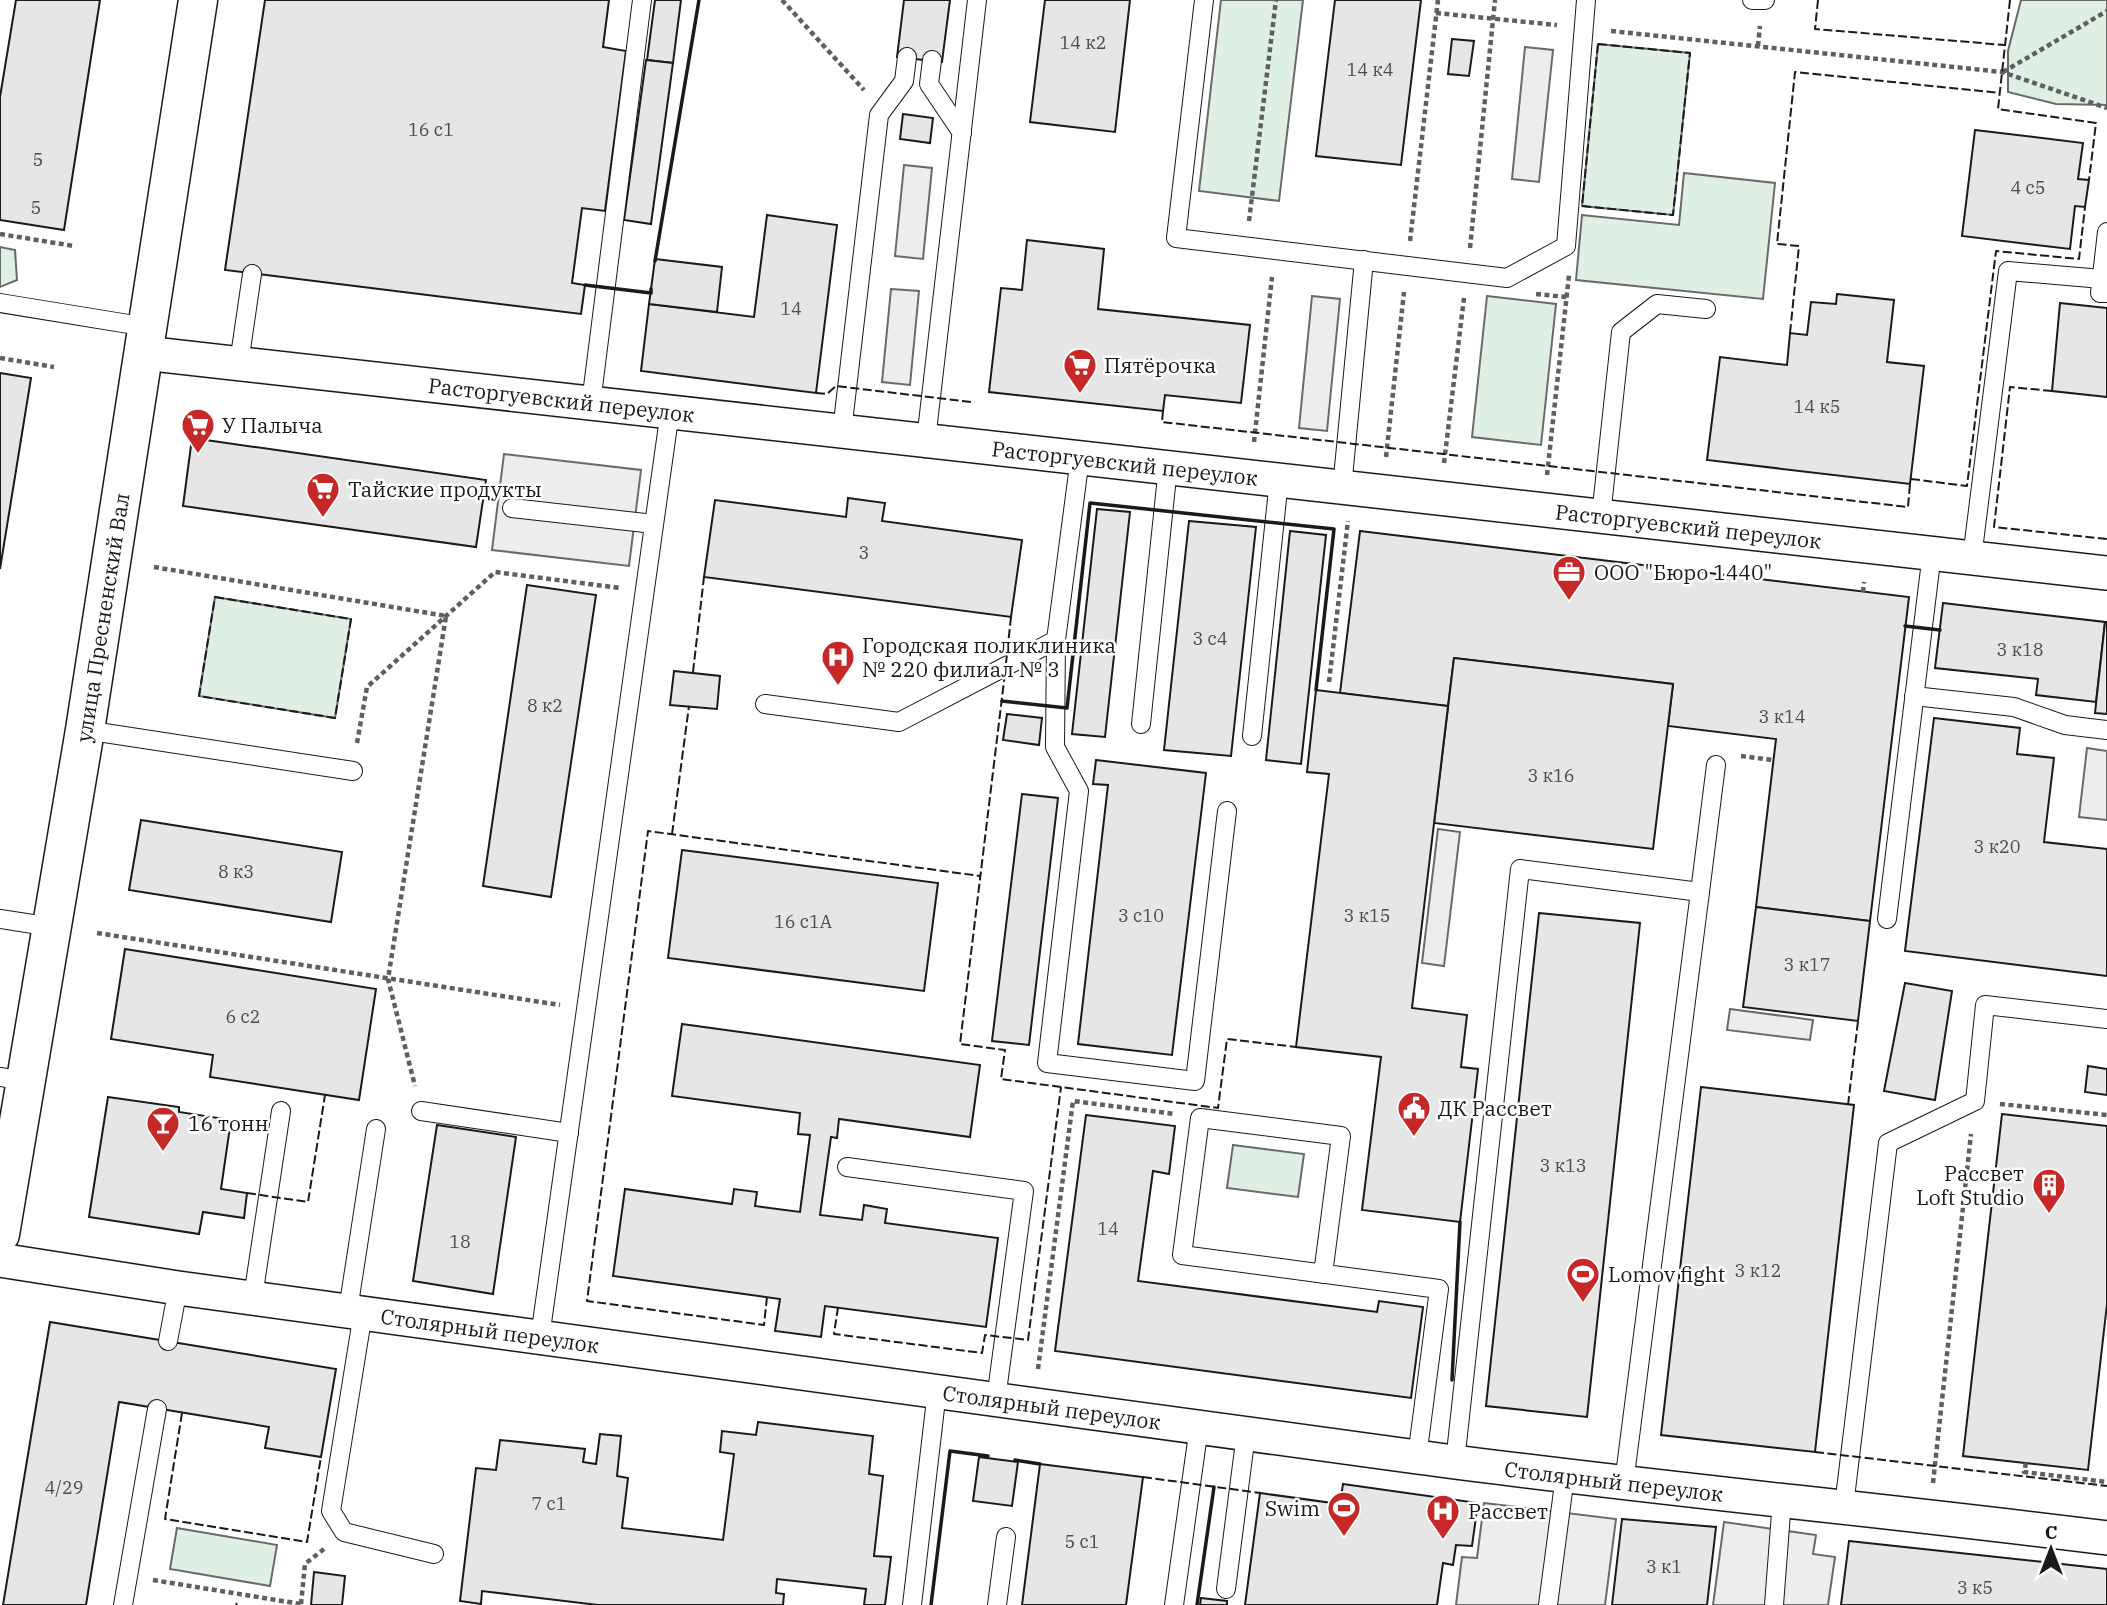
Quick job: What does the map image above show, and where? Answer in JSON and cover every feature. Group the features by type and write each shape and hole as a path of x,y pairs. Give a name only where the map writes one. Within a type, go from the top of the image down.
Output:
{"main road":[{"name":"улица Пресненский Вал","path":"0,1234 13,1079 52,927 198,0"}],"street":[{"name":"Расторгуевский переулок","path":"145,340 239,363 1279,480 1345,503 1601,516 2107,573"},
{"name":"Столярный переулок","path":"0,1260 178,1288 1417,1457 2107,1538"}],"lane":[{"path":"592,402 642,0"},
{"path":"926,440 977,0"},
{"path":"1204,0 1177,238 1507,278 1566,246 1586,0"},
{"path":"1752,0 1765,0"},
{"path":"842,431 879,115 904,81 907,57"},
{"path":"932,60 929,85 962,133"},
{"path":"904,81 929,85"},
{"path":"1972,558 2008,271 2104,286 2107,232"},
{"path":"1345,503 1364,261"},
{"path":"239,363 252,274"},
{"path":"0,303 145,340"},
{"path":"1601,516 1622,332 1657,304 1706,309"},
{"path":"540,1337 670,411"},
{"path":"1080,457 1056,640 1055,747 1079,791 1047,1063 1195,1081 1227,811"},
{"path":"1141,724 1168,467"},
{"path":"1252,736 1279,480"},
{"path":"512,508 654,524"},
{"path":"1887,919 1932,553"},
{"path":"765,704 899,722 1056,640"},
{"path":"1914,696 2014,707 2065,725 2107,730"},
{"path":"85,730 353,771"},
{"path":"1624,1483 1716,765"},
{"path":"1455,1462 1520,869 1700,892"},
{"path":"0,919 52,927"},
{"path":"1844,1506 1888,1143 1975,1101 1985,1005 2107,1019"},
{"path":"253,1297 281,1111"},
{"path":"421,1111 569,1133"},
{"path":"1323,1274 1341,1136 1200,1118 1182,1255 1323,1274 1439,1289 1417,1457"},
{"path":"376,1129 331,1511 344,1532 434,1554"},
{"path":"847,1167 1024,1191 996,1399"},
{"path":"168,1341 178,1288"},
{"path":"912,1605 937,1391"},
{"path":"123,1605 157,1409"},
{"path":"1174,1605 1199,1427"},
{"path":"1226,1589 1247,1434"},
{"path":"1548,1605 1565,1476"},
{"path":"1774,1605 1782,1500"},
{"path":"997,1605 1006,1537"}],"path":[{"path":"782,0 882,110"},
{"path":"1246,247 1276,0"},
{"path":"1385,461 1438,0"},
{"path":"1444,467 1495,0"},
{"path":"2002,72 2107,10"},
{"path":"1436,13 2002,72 2107,108"},
{"path":"0,234 74,246"},
{"path":"1253,446 1275,250"},
{"path":"0,358 54,367"},
{"path":"1329,682 1345,503"},
{"path":"353,771 367,687 495,572 645,591"},
{"path":"97,933 586,1009"},
{"path":"1038,1372 1073,1101 1200,1118"},
{"path":"1935,1465 1975,1101 2107,1115"},
{"path":"2026,1463 2024,1472 2107,1482"},
{"path":"128,1576 301,1605 305,1564 344,1532"}],"green space":[{"path":"1221,0 1303,0 1279,201 1199,191"},
{"path":"2021,0 2107,0 2107,105 2056,104 2008,92 2008,51"},
{"path":"1598,44 1690,53 1673,215 1582,206"},
{"path":"1684,173 1775,183 1763,299 1576,280 1582,215 1679,225"},
{"path":"0,247 15,250 17,280 0,287"},
{"path":"1487,296 1556,304 1541,445 1472,437"},
{"path":"215,597 351,619 335,718 199,696"},
{"path":"1233,1145 1304,1154 1298,1197 1227,1188"},
{"path":"177,1528 277,1545 270,1586 170,1569"}],"shaded area":[{"path":"1525,47 1553,50 1539,182 1512,179"},
{"path":"904,165 932,168 923,259 895,256"},
{"path":"891,289 919,291 910,385 882,382"},
{"path":"1312,296 1340,299 1327,431 1299,428"},
{"path":"504,454 641,470 629,566 492,550"},
{"path":"2087,748 2107,751 2107,820 2079,817"},
{"path":"1438,829 1460,832 1444,966 1422,963"},
{"path":"1730,1009 1813,1020 1810,1040 1727,1030"},
{"path":"1484,1503 1616,1519 1605,1605 1456,1605 1462,1557 1477,1558"},
{"path":"1724,1522 1816,1535 1813,1554 1835,1557 1828,1605 1713,1605"}],"building":[{"path":"16,0 100,0 64,230 0,220 0,97"},
{"path":"265,0 609,0 603,47 626,51 605,211 582,208 572,283 585,285 581,314 225,270"},
{"path":"655,0 681,0 673,63 647,60"},
{"path":"904,0 950,0 942,62 897,57"},
{"path":"1045,0 1130,0 1115,132 1030,122"},
{"path":"1335,0 1421,0 1401,165 1316,156"},
{"path":"1452,39 1474,41 1469,76 1448,74"},
{"path":"646,60 673,63 651,224 624,220"},
{"path":"903,114 933,118 930,143 900,139"},
{"path":"1975,130 2083,143 2078,179 2089,180 2085,207 2075,206 2070,249 1962,236"},
{"path":"767,215 837,225 816,393 641,371 649,304 754,317"},
{"path":"1027,240 1104,249 1098,309 1250,325 1241,403 1165,395 1163,411 989,392 1001,288 1022,290"},
{"path":"655,259 722,267 717,312 649,304"},
{"path":"1837,294 1894,300 1887,362 1924,366 1910,484 1707,460 1720,357 1787,365 1790,333 1807,335 1811,302 1836,304"},
{"path":"2060,303 2107,308 2107,397 2052,391"},
{"path":"0,373 31,378 0,569"},
{"path":"192,438 486,480 476,547 183,506"},
{"path":"848,498 885,503 882,521 1022,540 1011,617 704,577 715,500 846,517"},
{"path":"1097,509 1130,512 1105,737 1072,734"},
{"path":"1189,521 1256,527 1231,756 1164,750"},
{"path":"1290,531 1326,535 1301,764 1266,760"},
{"path":"1360,531 1909,597 1870,921 1756,907 1776,739 1668,726 1673,684 1454,658 1448,706 1340,693"},
{"path":"527,585 596,595 551,897 483,886"},
{"path":"1943,603 2105,622 2096,702 2036,695 2038,679 1935,668"},
{"path":"2107,622 2107,714 2095,713"},
{"path":"1454,658 1673,684 1653,849 1434,823"},
{"path":"674,671 720,676 717,709 670,705"},
{"path":"1316,690 1448,706 1412,1008 1467,1015 1461,1067 1478,1069 1460,1222 1362,1210 1381,1057 1296,1047 1329,774 1307,772"},
{"path":"1007,714 1042,718 1039,745 1003,740"},
{"path":"1934,718 2020,728 2017,754 2054,758 2044,842 2107,849 2107,976 1905,951"},
{"path":"1096,760 1206,773 1172,1055 1078,1044 1108,785 1093,784"},
{"path":"1022,794 1058,798 1029,1045 992,1041"},
{"path":"141,820 342,852 331,922 129,890"},
{"path":"682,850 938,883 924,991 668,958"},
{"path":"1756,907 1870,921 1858,1021 1743,1007"},
{"path":"1539,913 1640,923 1587,1417 1486,1406"},
{"path":"125,949 376,989 359,1100 210,1077 213,1055 111,1039"},
{"path":"1905,983 1952,991 1935,1100 1884,1091"},
{"path":"682,1024 980,1065 970,1137 839,1119 837,1138 831,1137 820,1215 862,1220 864,1205 887,1209 885,1223 998,1238 986,1327 825,1306 821,1337 775,1331 780,1299 613,1276 625,1189 732,1204 734,1189 757,1192 755,1206 800,1212 810,1135 798,1134 800,1113 672,1096"},
{"path":"2088,1066 2107,1069 2107,1095 2085,1092"},
{"path":"1701,1087 1854,1105 1815,1452 1661,1435"},
{"name":"16 тонн","path":"108,1097 179,1107 179,1112 231,1120 221,1189 247,1193 244,1218 203,1212 199,1234 89,1217"},
{"name":"Рассвет Loft Studio","path":"2002,1114 2107,1126 2107,1304 2088,1470 1963,1456"},
{"path":"1086,1115 1175,1126 1169,1174 1153,1171 1138,1281 1377,1312 1379,1301 1423,1307 1411,1398 1055,1351"},
{"path":"437,1125 516,1137 493,1294 413,1281"},
{"path":"50,1322 336,1369 321,1457 265,1448 269,1427 119,1402 86,1605 3,1605"},
{"path":"758,1422 873,1436 869,1474 883,1476 874,1556 891,1557 885,1605 864,1605 866,1589 777,1579 776,1593 784,1594 783,1605 598,1605 482,1591 481,1604 460,1601 476,1468 496,1470 500,1440 585,1449 583,1462 596,1464 600,1434 621,1436 617,1476 628,1478 622,1528 723,1540 734,1454 720,1452 722,1431 756,1435"},
{"path":"979,1457 1018,1462 1012,1506 973,1501"},
{"path":"1040,1464 1143,1477 1126,1605 1022,1605"},
{"path":"1343,1484 1478,1503 1472,1546 1456,1545 1453,1565 1443,1563 1437,1605 1245,1605 1260,1493 1340,1504"},
{"path":"1622,1519 1716,1527 1707,1605 1612,1605"},
{"path":"1849,1541 2107,1569 2107,1605 1841,1605"},
{"path":"314,1572 345,1576 342,1605 311,1605"},
{"path":"1201,1598 1227,1601 1227,1605 1200,1605"}],"fence":[{"path":"1818,0 1815,29 2004,45"},
{"path":"2010,0 1998,109 2096,123 2089,180"},
{"path":"1598,44 1690,53 1673,215 1582,206 1598,44"},
{"path":"1790,333 1799,246 1777,244 1795,72 2000,93"},
{"path":"1911,479 1967,486 1996,251 2079,259 2085,207"},
{"path":"816,393 827,394 836,386 971,402"},
{"path":"2052,391 2010,387 1994,527 2107,539"},
{"path":"1163,411 1162,422 1908,507 1910,484"},
{"path":"693,672 704,577"},
{"path":"215,597 351,619 335,718 199,696 215,597"},
{"path":"1006,663 1011,617"},
{"path":"1005,673 960,1044 1005,1050 1001,1079 1218,1108 1227,1039 1296,1047"},
{"path":"672,834 689,706"},
{"path":"767,1297 764,1325 587,1301 648,831 980,876"},
{"path":"1848,1105 1858,1021"},
{"path":"838,1307 834,1334 982,1353 985,1335 1028,1340 1061,1087"},
{"path":"247,1193 308,1202 325,1095"},
{"path":"182,1413 165,1519 307,1542 321,1457"},
{"path":"1815,1452 2107,1486"},
{"path":"1143,1477 1260,1493"}],"wall":[{"path":"655,261 699,0"},
{"path":"585,285 651,293 651,289"},
{"path":"1002,701 1067,708 1090,503 1334,529 1316,690"},
{"path":"1905,626 1940,630"},
{"path":"1452,1380 1460,1222"},
{"path":"931,1605 950,1451 988,1456"},
{"path":"1015,1460 1040,1464"},
{"path":"1197,1605 1214,1487"}],"place":[{"name":"Пятёрочка","path":"1080,395"},
{"name":"У Палыча","path":"198,455"},
{"name":"Тайские продукты","path":"323,519"},
{"name":"ООО \"Бюро 1440\"","path":"1569,602"},
{"name":"Городская поликлиника № 220 филиал № 3","path":"838,687"},
{"name":"ДК Рассвет","path":"1414,1138"},
{"name":"16 тонн","path":"163,1153"},
{"name":"Рассвет Loft Studio","path":"2049,1215"},
{"name":"Lomov fight","path":"1583,1304"},
{"name":"Swim","path":"1344,1538"},
{"name":"Рассвет","path":"1443,1541"}]}
